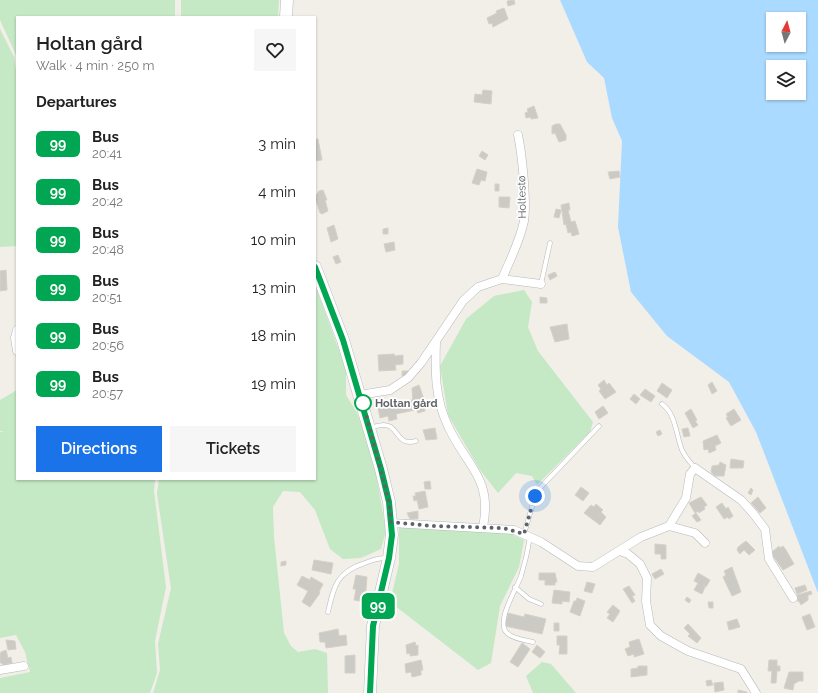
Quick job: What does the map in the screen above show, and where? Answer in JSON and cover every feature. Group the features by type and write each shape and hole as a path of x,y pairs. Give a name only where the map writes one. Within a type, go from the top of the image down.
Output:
{"main road":[{"path":"286,16 287,0"},
{"path":"316,270 343,340 360,395 389,502 392,535 389,558 373,626 370,693"}],"street":[{"name":"Holtestø","path":"502,279 516,247 524,220 522,155 518,135"},
{"path":"360,395 390,390 402,384 421,363 463,301 478,287 502,279 541,284"},
{"path":"16,334 16,344"},
{"path":"436,341 435,376 439,401 448,427 480,480 486,506 483,527"},
{"path":"669,526 686,498 690,474 695,468 741,500 761,523 765,529 769,559 793,598"},
{"path":"391,522 432,526 508,529 527,535 578,566 584,568 593,567 641,537 669,526 695,533 705,543"},
{"path":"620,551 628,554 640,564 647,578 646,601 650,625 661,636 688,651 741,669 756,693"},
{"path":"0,670 24,666"}],"lane":[{"path":"541,284 550,244"},
{"path":"662,404 666,407 675,425 682,451 695,468"},
{"path":"369,428 387,425 392,427 403,441 410,443 416,441"},
{"path":"533,642 514,637 507,633 503,626 505,614 515,587 521,576 534,500 540,488 599,426"},
{"path":"328,612 332,596 343,573 347,570 374,560 389,558"},
{"path":"515,587 529,599 541,604"}],"green space":[{"path":"0,0 175,0 175,16 16,16 16,55 0,20"},
{"path":"181,0 279,0 278,16 181,16"},
{"path":"0,29 14,57 16,70 16,246 0,247"},
{"path":"316,288 346,369 346,395 357,413 373,456 386,531 381,549 361,558 343,559 330,549 315,510 300,492 283,491 273,507 274,537 284,633 291,646 298,652 315,649 327,653 328,693 153,693 160,670 158,644 171,588 157,494 159,480 316,480"},
{"path":"524,290 532,302 528,327 538,351 593,422 590,432 537,485 532,476 516,473 498,493 480,470 448,415 440,366 466,319 494,296"},
{"path":"16,391 16,480 155,480 154,491 166,587 155,641 157,673 150,693 0,693 0,678 30,672 25,652 16,635 0,638 0,432 5,431 0,431 0,400"},
{"path":"399,526 509,533 524,540 519,567 500,606 491,663 478,670 390,602 399,564"},
{"path":"542,662 551,664 576,693 533,693 526,676"}],"water":[{"path":"560,0 818,0 818,593 756,432 729,382 667,336 631,292 618,227 622,141 612,118 604,78 587,62"}],"building":[{"path":"514,0 515,4 508,6 507,1"},
{"path":"504,8 508,19 493,27 492,23 489,24 487,18 497,13 496,11"},
{"path":"483,90 492,91 491,104 474,102 475,94 482,95"},
{"path":"534,106 538,118 526,118 525,113 528,112 527,109"},
{"path":"560,124 566,135 566,140 559,142 555,133 552,134 552,126"},
{"path":"316,139 318,139 322,160 316,161"},
{"path":"482,151 488,155 485,160 479,156"},
{"path":"477,169 487,172 485,181 481,180 479,185 472,183"},
{"path":"619,171 620,177 610,179 608,172"},
{"path":"495,184 499,184 499,191 495,191"},
{"path":"323,190 327,200 325,200 328,211 322,214 320,213 316,200 316,196 319,191"},
{"path":"499,197 510,197 509,208 499,207"},
{"path":"569,203 570,210 568,210 571,222 575,221 579,234 572,236 571,232 568,233 566,224 564,225 561,205"},
{"path":"556,209 561,210 559,218 554,217"},
{"path":"334,225 338,239 331,242 327,228"},
{"path":"388,228 388,234 383,234 383,229"},
{"path":"394,242 395,250 386,252 384,244"},
{"path":"338,255 341,262 336,264 333,257"},
{"path":"6,270 7,290 0,291 0,271"},
{"path":"555,272 557,276 550,280 548,275"},
{"path":"540,297 547,298 547,303 540,303"},
{"path":"567,324 569,339 555,342 550,327"},
{"path":"394,354 395,356 403,355 403,364 395,365 396,370 379,371 378,355"},
{"path":"402,371 408,371 408,376 402,376"},
{"path":"604,380 607,385 609,383 616,392 605,399 599,391 601,389 598,385"},
{"path":"712,382 717,391 712,394 708,385"},
{"path":"662,383 672,390 667,398 657,391"},
{"path":"419,385 426,405 424,405 425,411 418,413 413,404 412,388"},
{"path":"645,389 655,396 651,402 640,395"},
{"path":"634,394 640,399 636,404 630,399"},
{"path":"412,400 415,410 396,414 397,419 389,421 388,416 380,418 378,408 385,406 384,404 389,402 390,405"},
{"path":"603,406 608,413 599,419 595,412"},
{"path":"691,409 698,425 693,428 685,413"},
{"path":"734,409 741,420 731,426 726,418 728,417 726,414"},
{"path":"435,428 437,439 426,440 423,430"},
{"path":"688,428 690,436 684,437 682,429"},
{"path":"660,430 662,434 658,436 656,432"},
{"path":"717,435 721,443 715,446 716,450 709,453 708,449 704,450 703,441"},
{"path":"731,459 744,461 743,468 730,468"},
{"path":"720,462 726,465 724,476 715,476 711,472 712,466 719,465"},
{"path":"430,481 431,489 425,489 424,482"},
{"path":"581,487 589,493 583,501 575,495"},
{"path":"751,488 753,490 751,495 748,493"},
{"path":"425,491 428,507 419,509 417,500 414,501 413,496 416,496 415,493"},
{"path":"701,497 707,505 704,507 705,509 699,513 698,511 695,513 689,503"},
{"path":"758,497 766,508 760,513 751,503"},
{"path":"722,503 726,509 728,507 733,516 729,519 728,517 724,519 716,507"},
{"path":"596,504 603,510 601,512 606,517 600,525 584,513 591,505 594,507"},
{"path":"418,511 418,519 410,519 407,513"},
{"path":"696,513 701,520 697,522 692,516"},
{"path":"746,541 755,550 749,555 744,550 740,554 737,550 738,547"},
{"path":"655,544 666,545 666,559 661,559 661,554 655,554"},
{"path":"779,546 780,548 783,546 794,564 783,570 771,553"},
{"path":"314,560 333,563 331,574 312,570"},
{"path":"286,561 286,565 281,566 281,562"},
{"path":"732,567 741,592 732,596 723,577 726,575 724,571"},
{"path":"661,569 664,574 655,579 652,574"},
{"path":"539,573 555,573 557,582 555,582 555,585 545,585 545,580 539,580"},
{"path":"698,573 710,580 706,587 703,585 705,587 702,594 694,590 698,583 694,581"},
{"path":"356,575 367,577 365,602 354,600 356,589 353,589"},
{"path":"302,576 310,580 311,577 323,584 319,592 320,593 310,607 302,602 308,591 297,585"},
{"path":"587,582 595,584 592,593 584,591"},
{"path":"805,585 807,590 797,594 795,588"},
{"path":"629,586 635,595 632,596 635,601 632,603 623,589"},
{"path":"554,590 570,592 569,602 562,601 562,604 552,603"},
{"path":"811,591 812,594 808,595 808,600 801,605 799,601 798,602 797,595"},
{"path":"687,597 691,600 689,603 685,600"},
{"path":"577,598 585,601 580,616 570,612 574,601 576,601"},
{"path":"708,602 713,602 713,608 709,608"},
{"path":"613,605 620,611 613,622 607,618 610,614 607,612"},
{"path":"508,613 524,617 525,614 546,619 542,634 505,626"},
{"path":"810,614 815,627 807,630 802,617"},
{"path":"737,619 740,627 729,630 727,622"},
{"path":"554,623 559,623 559,631 554,631"},
{"path":"688,624 701,638 697,643 688,636 690,634 684,628"},
{"path":"338,629 339,636 346,635 347,645 326,648 325,642 320,642 319,633"},
{"path":"557,636 567,636 567,654 559,654 560,645 557,645"},
{"path":"639,639 644,654 634,657 634,654 628,656 625,649 630,647 629,642"},
{"path":"6,640 15,641 16,649 8,650"},
{"path":"415,642 416,646 418,645 418,655 410,656 410,653 407,654 406,645"},
{"path":"522,643 530,649 518,667 510,662"},
{"path":"537,645 545,652 540,658 532,652"},
{"path":"6,650 8,658 11,657 12,663 3,665 0,663 0,654"},
{"path":"355,655 355,673 345,673 345,656"},
{"path":"421,660 423,670 421,670 421,675 412,677 411,672 406,673 405,664"},
{"path":"769,660 777,660 777,666 780,666 780,671 777,671 776,683 771,683 772,671 768,671"},
{"path":"638,666 647,666 647,675 631,677 631,669 638,668"},
{"path":"789,672 803,672 803,681 799,681 794,684 793,690 784,688"},
{"path":"711,680 713,685 707,686 706,681"},
{"path":"723,682 724,690 715,692 714,683"},
{"path":"738,690 747,692 747,693 738,693"}],"bus line":[{"name":"99","path":"316,270 343,340 360,395 389,502 392,535 389,558 373,626 370,693"}],"place":[{"name":"Holtan gård","path":"363,403"}],"route":[{"path":"363,403 389,502 391,522 432,526 503,528 524,534 529,522 535,496"}]}
